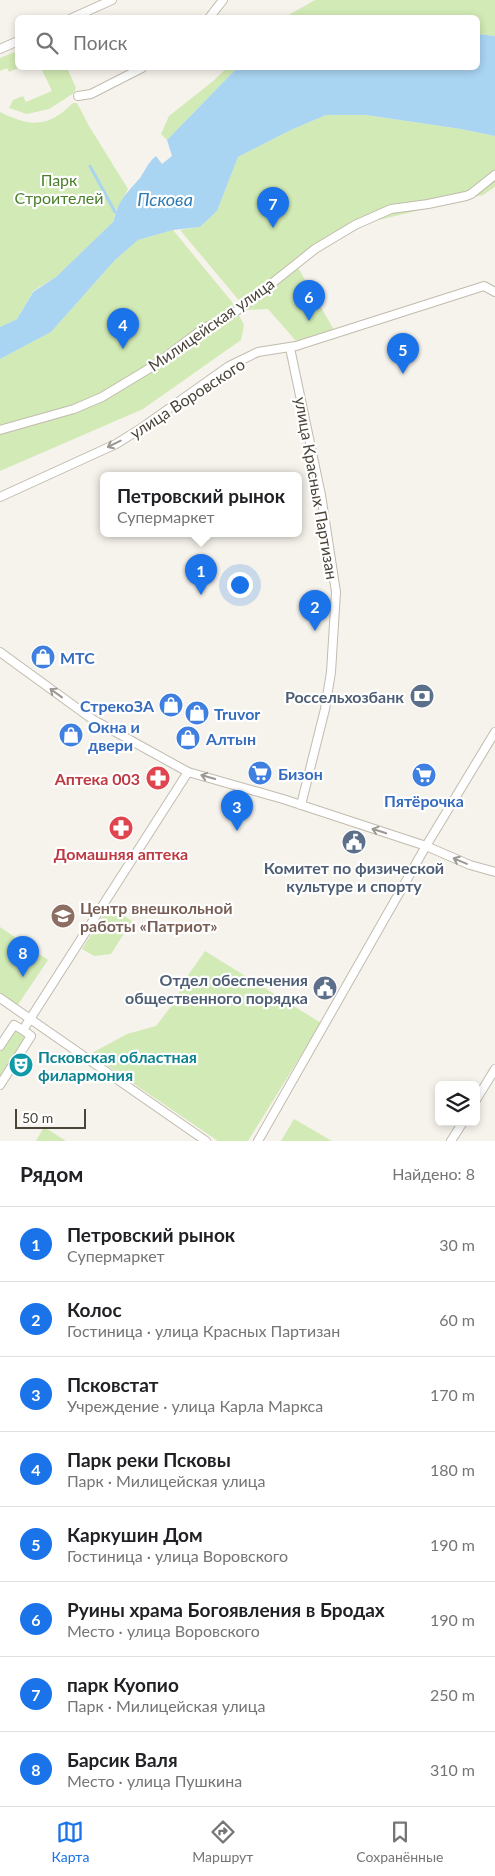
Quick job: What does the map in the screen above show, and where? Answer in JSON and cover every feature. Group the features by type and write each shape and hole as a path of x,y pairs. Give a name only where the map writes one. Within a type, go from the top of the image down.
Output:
{"street":[{"path":"79,15 112,0"},
{"path":"211,15 223,0"},
{"path":"0,49 15,42"},
{"path":"78,96 91,94 138,70"},
{"name":"Милицейская улица","path":"0,430 74,409 102,397 154,365 204,328 241,308 315,249 355,225 391,209 466,196 495,175"},
{"name":"улица Воровского","path":"0,497 116,444 229,366 258,352 290,348 484,286 495,292"},
{"name":"улица Красных Партизан","path":"290,348 321,494 336,592 331,672 325,709 301,805"},
{"path":"0,652 92,720 188,772 301,805 426,846 470,865 495,872"},
{"path":"258,1141 426,846 495,732"},
{"path":"23,1030 188,772"},
{"path":"0,998 206,1141"},
{"path":"0,1046 14,1025 31,1036 0,1085"},
{"path":"480,1093 495,1069"},
{"path":"451,1141 460,1126"}],"green space":[{"path":"315,0 495,0 495,36 480,34 480,15 289,15"},
{"path":"15,52 15,69 9,72 7,68 0,71 0,58"},
{"path":"42,70 68,70 76,88 74,93 49,109 27,114 9,108 13,100 23,96 26,102 52,91"},
{"path":"225,70 235,70 167,140 161,134 169,116"},
{"name":"Парк Строителей","path":"73,103 77,103 128,189 115,212 114,221 56,277 33,291 17,319 0,327 0,112 30,122 47,121"},
{"path":"326,115 366,115 495,136 495,187 483,195 366,223 297,266 334,330 296,341 268,309 247,310 180,230 200,227 217,211 238,157 291,130"},
{"path":"173,230 232,302 244,325 241,340 143,409 0,471 0,359 51,332 115,260 138,240"},
{"path":"109,906 132,921 111,954 94,956 82,949"},
{"path":"0,927 48,960 17,1006 0,995"},
{"path":"205,951 321,1023 248,1141 218,1141 90,1054 127,1034 156,1026 176,1000 182,984"},
{"path":"15,1028 28,1036 0,1080 0,1052"},
{"path":"294,1119 332,1141 281,1141"},
{"path":"44,1127 66,1141 36,1141"}],"water":[{"name":"Пскова","path":"480,34 495,36 495,136 366,115 326,115 291,130 238,157 217,211 200,227 173,230 138,240 115,260 51,332 0,359 0,327 17,319 33,292 56,277 114,221 120,202 156,156 162,164 172,156 167,140 235,70 480,70"}],"waterway":[{"path":"90,166 115,212"}],"place":[{"name":"парк Куопио","path":"273,228"},
{"name":"Руины храма Богоявления в Бродах","path":"309,321"},
{"name":"Парк реки Псковы","path":"123,349"},
{"name":"Каркушин Дом","path":"403,374"},
{"name":"Петровский рынок","path":"201,595"},
{"name":"Колос","path":"315,631"},
{"name":"МТС","path":"43,657"},
{"name":"Россельхозбанк","path":"422,696"},
{"name":"СтрекоЗА","path":"171,705"},
{"name":"Truvor","path":"197,713"},
{"name":"Окна и двери","path":"71,735"},
{"name":"Алтын","path":"188,738"},
{"name":"Бизон","path":"260,773"},
{"name":"Пятёрочка","path":"424,775"},
{"name":"Аптека 003","path":"158,778"},
{"name":"Домашняя аптека","path":"121,828"},
{"name":"Псковстат","path":"237,831"},
{"name":"Комитет по физической культуре и спорту","path":"354,842"},
{"name":"Центр внешкольной работы «Патриот»","path":"63,916"},
{"name":"Барсик Валя","path":"23,977"},
{"name":"Отдел обеспечения общественного порядка","path":"325,988"},
{"name":"Псковская областная филармония","path":"21,1065"}]}
